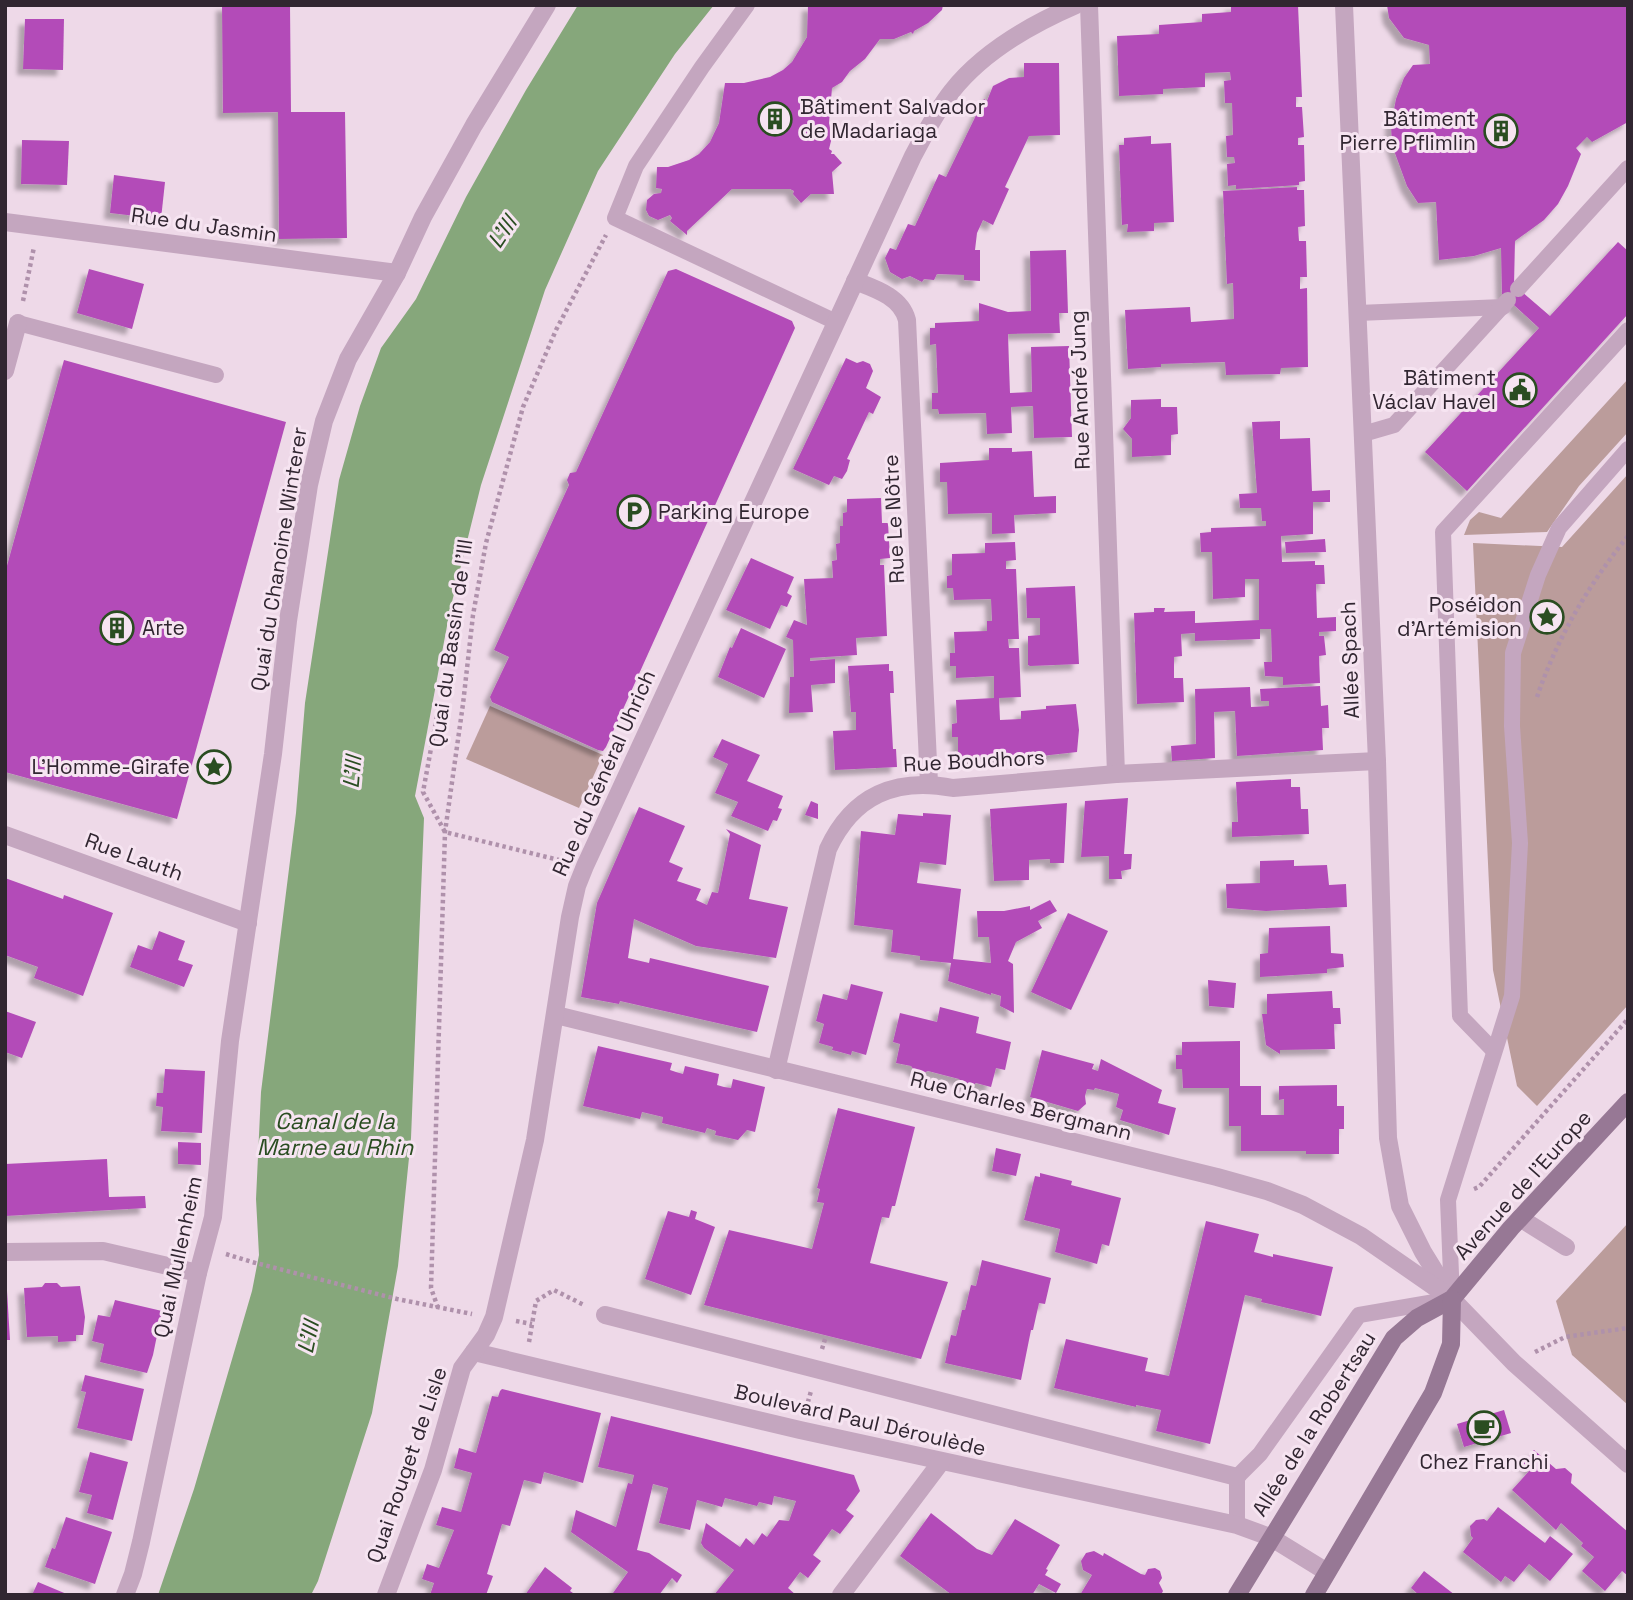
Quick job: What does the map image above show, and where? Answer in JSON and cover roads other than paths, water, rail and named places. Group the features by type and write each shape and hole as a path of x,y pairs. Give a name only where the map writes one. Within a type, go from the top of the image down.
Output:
{"main road":[{"name":"Avenue de l'Europe","path":"1452,1298 1520,1218 1628,1102"},
{"name":"Allée de la Robertsau","path":"1237,1595 1394,1338 1417,1318 1452,1298"},
{"path":"1314,1595 1433,1393 1451,1344 1452,1298"}],"street":[{"name":"Quai du Chanoine Winterer","path":"248,923 273,754 288,621 309,485 324,421 348,359 397,274 423,217 547,5"},
{"name":"Rue du Général Uhrich","path":"474,1352 494,1317 535,1140 570,917 585,866 931,121 953,90 975,67 1005,45 1076,5"},
{"name":"Rue André Jung","path":"1089,5 1116,774"},
{"name":"Allée Spach","path":"1345,5 1377,761 1388,1138 1400,1206 1423,1252 1452,1298"},
{"name":"Rue du Jasmin","path":"5,222 397,274"},
{"name":"Rue Le Nôtre","path":"855,281 898,302 905,311 907,320 929,783"},
{"path":"5,371 18,323"},
{"name":"Rue Boudhors","path":"776,1070 828,849 837,830 848,817 877,793 899,786 929,783 953,788 1116,774 1377,761"},
{"name":"Rue Lauth","path":"5,835 248,923"},
{"name":"Quai Mullenheim","path":"125,1595 141,1542 212,1217 218,1183 230,1041 248,923"},
{"name":"Rue Charles Bergmann","path":"556,1015 1267,1191 1303,1205 1361,1236 1452,1298"},
{"path":"1520,1218 1566,1247"},
{"path":"5,1252 103,1251 198,1273"},
{"path":"1452,1298 1514,1363 1628,1464"},
{"name":"Boulevard Paul Déroulède","path":"604,1315 1237,1477"},
{"name":"Boulevard Paul Déroulède","path":"474,1352 941,1462 1237,1525 1270,1537 1327,1572"},
{"name":"Quai Rouget de Lisle","path":"386,1595 433,1471 462,1368 474,1352"},
{"path":"841,1595 941,1462"}],"lane":[{"path":"747,5 636,166 615,218 836,322"},
{"path":"1363,434 1394,425 1625,175"},
{"path":"1358,313 1510,298"},
{"path":"18,323 216,375"},
{"path":"1494,1051 1460,1016 1443,532 1628,330"},
{"path":"1452,1298 1448,1200 1512,996 1520,843 1512,726 1513,653 1538,575 1559,528 1628,449"},
{"name":"Allée de la Robertsau","path":"1237,1477 1259,1454 1359,1315 1452,1298"},
{"path":"1237,1477 1237,1525"}],"water":[{"name":"Canal de la Marne au Rhin","path":"578,5 714,5 675,54 598,171 545,290 481,485 450,610 415,796 424,818 411,1138 398,1266 372,1413 318,1581 311,1595 158,1595 194,1489 252,1291 259,1255 256,1199 261,1092 296,813 305,703 339,480 360,406 381,348 416,299 466,197"}],"place":[{"name":"Bâtiment Salvador de Madariaga","path":"775,119"},
{"name":"Bâtiment Pierre Pflimlin","path":"1501,131"},
{"name":"Bâtiment Václav Havel","path":"1520,390"},
{"name":"Parking Europe","path":"634,512"},
{"name":"Poséidon d'Artémision","path":"1547,617"},
{"name":"Arte","path":"117,628"},
{"name":"L'Homme-Girafe","path":"214,767"},
{"name":"Chez Franchi","path":"1484,1428"}],"water label":[{"name":"L'Ill","path":"502,232"},
{"name":"L'Ill","path":"352,772"},
{"name":"L'Ill","path":"308,1337"}]}
